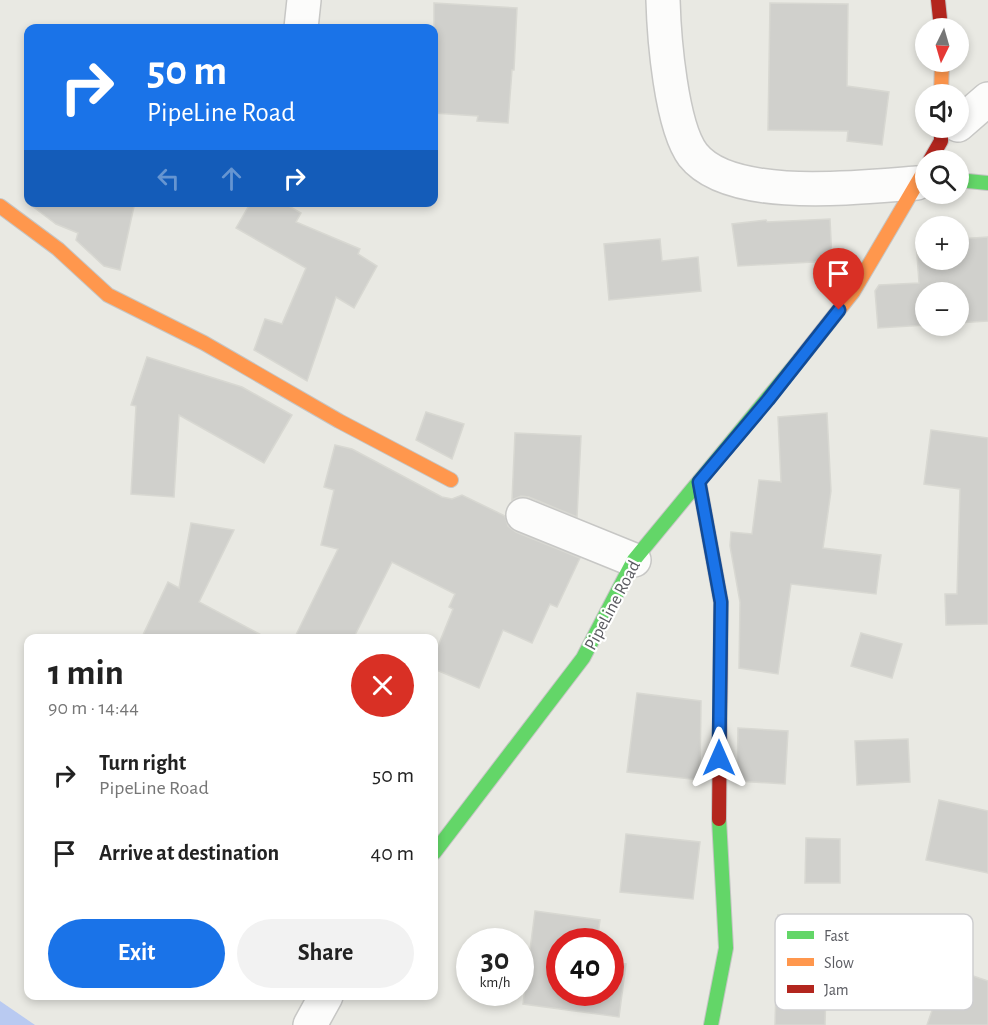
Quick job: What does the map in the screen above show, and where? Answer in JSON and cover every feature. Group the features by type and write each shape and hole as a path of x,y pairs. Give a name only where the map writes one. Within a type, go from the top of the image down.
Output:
{"street":[{"path":"301,24 304,0"},
{"path":"663,0 664,28 681,132 694,156 718,175 789,189 852,188 915,161"},
{"path":"938,0 940,18"},
{"name":"PipeLine Road","path":"939,150 988,99"},
{"path":"969,181 988,183"},
{"name":"PipeLine Road","path":"438,848 583,658 634,560 768,400 853,291 915,188"},
{"path":"0,207 58,249 108,295 204,343 339,421 451,480"},
{"path":"699,482 721,602 718,803 726,948 711,1025"},
{"path":"524,515 634,560"},
{"path":"310,1025 324,1000"}],"water":[{"path":"0,1001 35,1025 0,1025"}],"building":[{"path":"434,3 517,8 514,70 512,70 508,123 477,121 478,116 438,113 438,24 434,24"},
{"path":"770,3 848,4 847,86 889,92 882,145 847,141 848,131 768,130"},
{"path":"34,207 134,207 120,270 104,266 76,240 78,233 56,224"},
{"path":"248,207 291,207 301,213 296,222 360,249 358,254 377,266 354,308 336,297 307,381 254,350 265,319 282,324 306,268 236,228"},
{"path":"830,219 832,261 738,266 732,224 766,220 767,222"},
{"path":"988,237 988,321 969,322 969,282 919,282 918,270 969,270 969,238"},
{"path":"660,239 662,261 698,257 701,291 609,300 604,244"},
{"path":"915,283 915,326 878,328 875,291 879,285"},
{"path":"147,357 242,387 292,415 264,463 179,415 174,497 131,494 136,406 131,405"},
{"path":"426,412 464,424 452,459 416,440"},
{"path":"827,413 831,491 823,548 881,555 876,594 791,584 778,674 739,668 740,602 730,546 731,532 752,534 759,480 781,482 778,417"},
{"path":"931,430 988,438 988,624 946,625 945,594 957,594 960,489 924,484"},
{"path":"515,433 581,436 577,517 529,497 521,496 512,500"},
{"path":"335,445 352,449 442,497 452,499 462,495 505,516 508,526 516,532 580,558 557,607 550,604 532,643 503,630 479,688 438,671 438,646 453,609 449,607 455,594 392,562 356,634 296,634 338,549 321,545 334,490 324,487"},
{"path":"191,523 234,530 199,602 260,634 143,634 168,582 179,588"},
{"path":"861,633 902,644 892,678 851,666"},
{"path":"637,693 701,701 700,780 627,772"},
{"path":"738,728 788,731 785,784 737,781"},
{"path":"908,739 910,782 857,785 855,741"},
{"path":"939,800 988,811 988,873 926,860"},
{"path":"626,834 700,842 693,899 620,892"},
{"path":"806,838 840,839 840,883 805,883"},
{"path":"535,911 600,920 599,928 546,928 546,1006 620,1006 619,1017 534,1005 533,928"},
{"path":"973,976 988,981 988,1025 927,1025 932,1010 973,1010"},
{"path":"775,1010 825,1010 825,1025 775,1025"}],"traffic: fast":[{"path":"969,181 988,183"},
{"path":"438,848 583,658 634,560 800,359"},
{"path":"711,1025 726,948 719,819"}],"traffic: slow":[{"path":"941,84 942,72"},
{"path":"800,359 853,292 915,187"},
{"path":"0,206 58,249 108,295 204,343 339,421 451,480"}],"traffic: jam":[{"path":"938,0 940,18"},
{"path":"936,150 941,138"},
{"path":"699,482 721,602 719,819"}],"route":[{"path":"719,758 721,602 699,482 839,310"}]}
